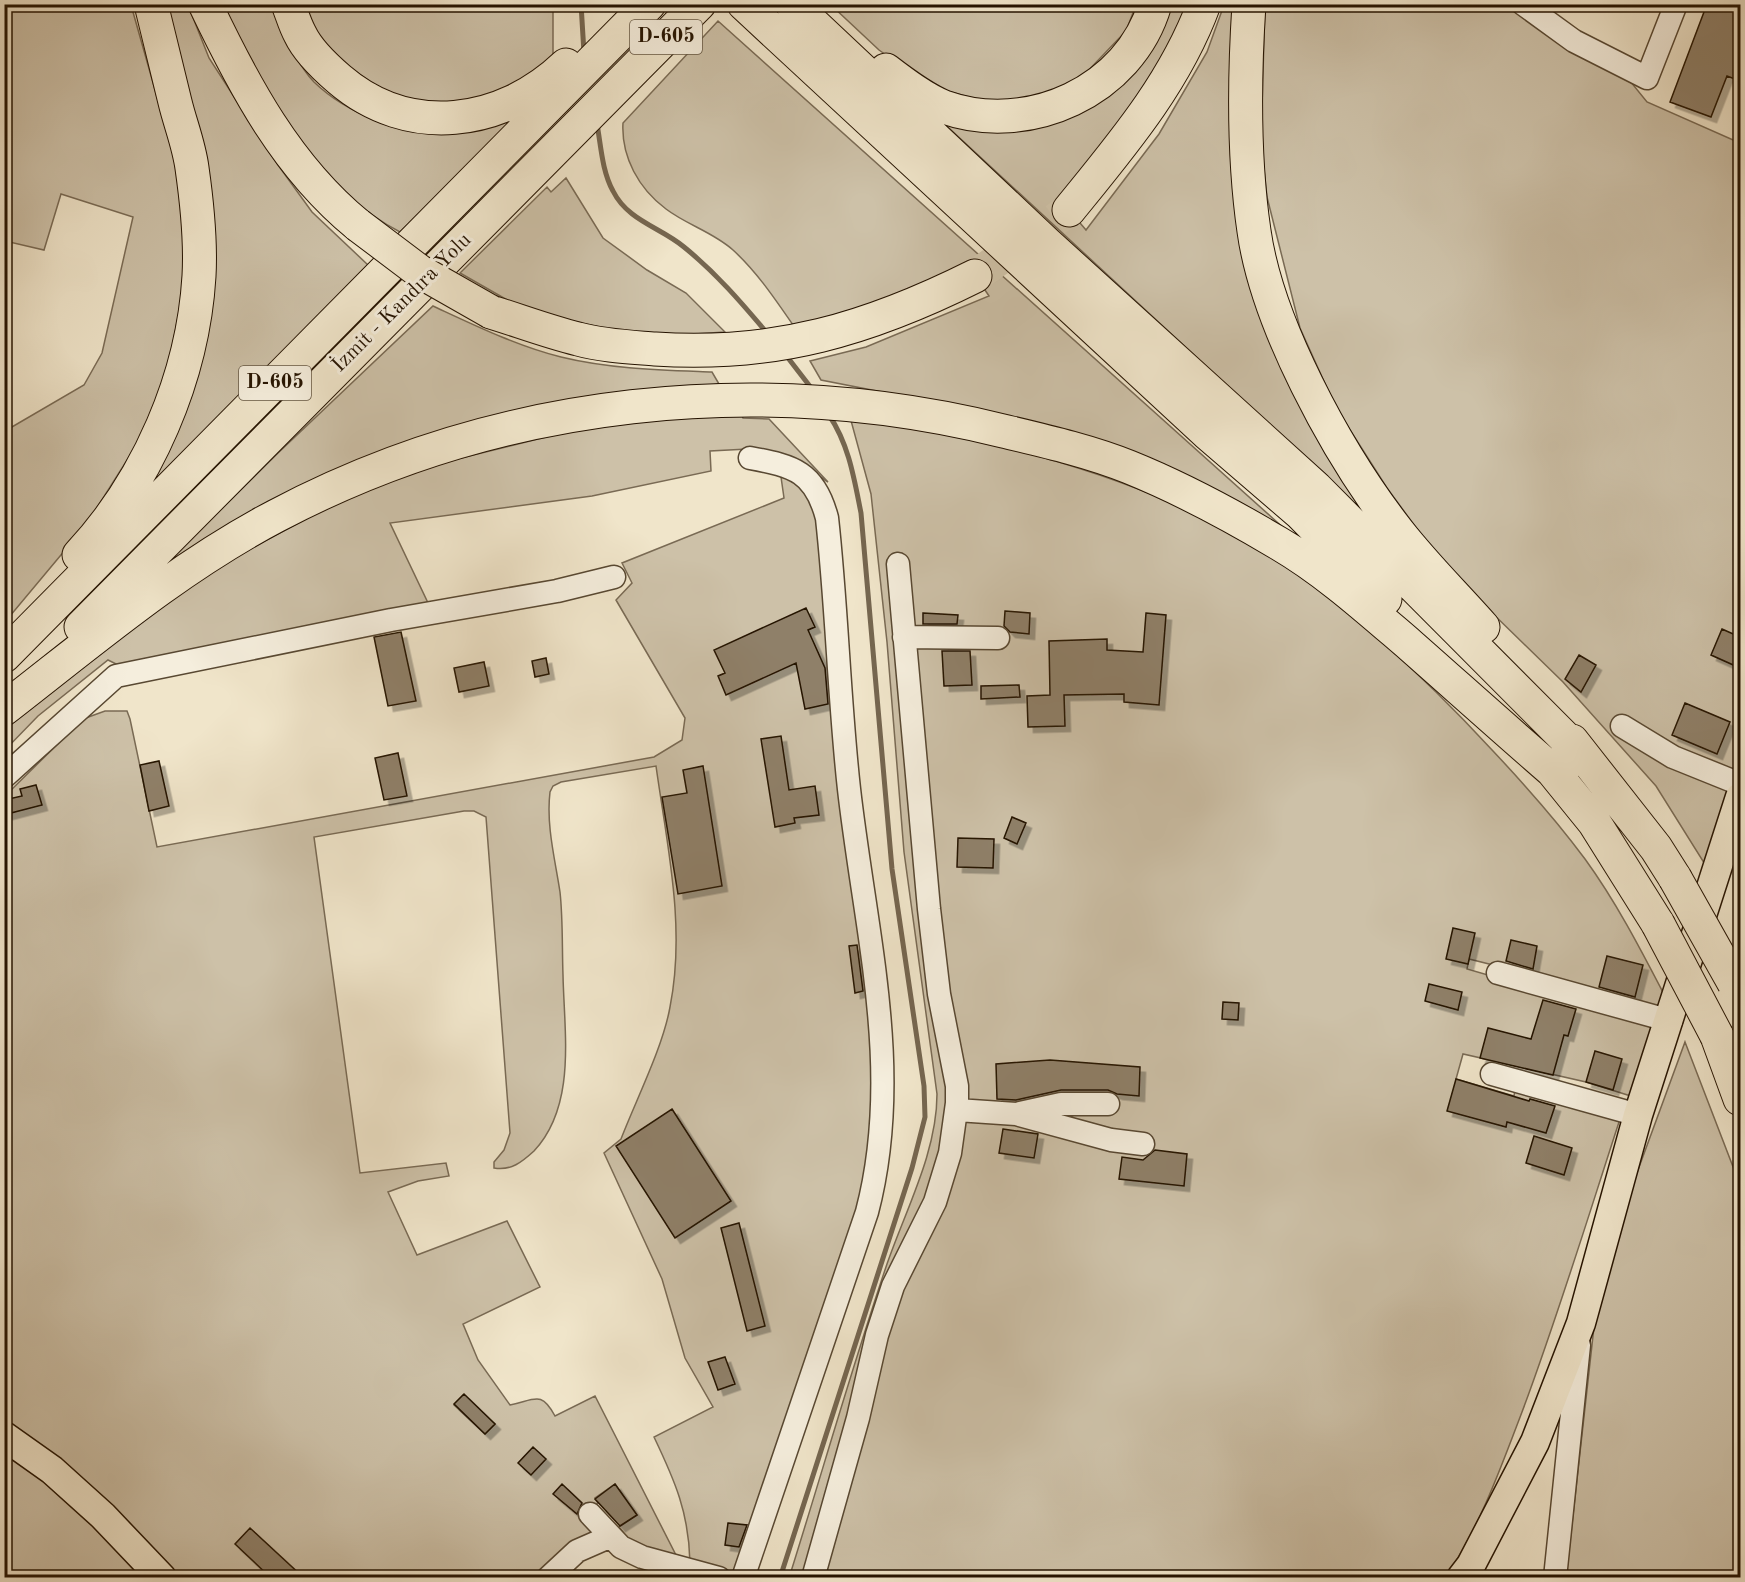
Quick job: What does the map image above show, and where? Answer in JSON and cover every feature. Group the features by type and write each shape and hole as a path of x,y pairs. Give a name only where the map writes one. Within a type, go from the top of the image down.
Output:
{"highway":[{"path":"4,644 43,595 90,544 125,494 150,453 185,365 199,277 198,220 192,165 151,4"},
{"path":"206,4 240,75 265,117 309,177 358,225 419,271 491,312 579,340 629,347 686,351 736,350 837,333 918,305 975,276"},
{"path":"288,4 301,36 326,67 353,91 389,109 444,120 472,116 547,96"},
{"name":"İzmit - Kandıra Yolu","path":"4,707 699,4"},
{"path":"792,4 1046,243 1316,488 1573,768"},
{"path":"797,4 905,84 943,106 980,115 1018,117 1059,106 1101,83 1131,52 1152,18 1155,4"},
{"path":"1069,210 1143,120 1177,63 1204,4"},
{"path":"1249,4 1244,75 1247,153 1254,233 1269,290 1288,345 1343,449 1393,526 1517,665 1573,768 1594,822 1658,924 1717,1036 1740,1099"},
{"name":"İzmit - Kandıra Yolu","path":"4,656 547,96 639,8"},
{"path":"748,9 1198,425 1300,513 1656,848 1737,990"},
{"path":"4,707 164,584 279,514 380,467 473,439 546,421 619,408 732,399 794,399 892,408 1051,442 1127,466 1195,497 1280,544 1353,596 1573,768"}],"main road":[{"path":"1461,1578 1471,1565 1535,1442 1581,1323 1638,1115 1671,1021 1740,797"},
{"path":"4,1437 69,1485 104,1516 162,1578"}],"street":[{"path":"1522,4 1574,41 1647,78 1676,4"},
{"path":"743,1578 867,1212 876,1177 882,1131 884,1084 881,1029 849,788 827,518 820,497 810,479 782,464 750,458"},
{"path":"813,1578 858,1418 877,1335 893,1286 934,1202 950,1153 957,1110 957,1086 939,994 929,909 898,564"},
{"path":"4,777 116,676 391,620 557,591 614,577"},
{"path":"904,637 998,638"},
{"path":"1622,726 1673,758 1740,784"},
{"path":"1498,973 1671,1021"},
{"path":"1492,1074 1638,1115"},
{"path":"1016,1114 1060,1104 1108,1104"},
{"path":"957,1110 1016,1114 1111,1140 1143,1144"},
{"path":"1555,1578 1581,1323"},
{"path":"590,1514 609,1537 621,1547 642,1557 719,1578"},
{"path":"548,1578 577,1551 609,1537"}],"shaded area":[{"path":"4,5 131,5 176,164 185,228 185,281 166,379 136,446 86,525 5,622 5,431 84,385 102,353 133,217 61,194 44,250 5,241"},
{"path":"164,5 188,5 209,58 278,165 312,212 368,265 139,499 205,344"},
{"path":"221,5 274,5 295,55 314,82 343,104 377,121 414,130 449,132 477,127 525,113 400,232 368,212 340,189 316,162 274,102"},
{"path":"305,5 553,5 553,64 493,100 450,108 393,98 331,54 308,20"},
{"path":"831,5 1136,5 1126,31 1084,75 1041,97 1000,106 930,86 879,50"},
{"path":"1171,5 1190,5 1176,39 1069,210 1086,230 1159,134 1207,52 1224,5 1236,5 1234,168 1361,499 1355,504 937,117 1091,106 1124,83 1148,56 1164,27"},
{"path":"1265,5 1509,5 1542,31 1626,76 1647,102 1740,143 1740,749 1706,866 1656,786 1563,682 1445,567 1387,488 1336,408 1300,328 1267,197 1261,141"},
{"path":"718,21 1287,531 994,414 821,380 810,361 866,347 989,296 969,266 869,311 793,325 742,258 717,238 674,215 656,201 640,182 629,160 623,136 623,123"},
{"path":"566,178 603,238 647,270 686,293 725,332 664,336 622,332 563,319 509,301 460,273 547,187 551,192"},
{"path":"433,306 512,341 561,357 655,370 712,372 719,384 544,410 150,579 278,453"},
{"path":"741,413 743,418 769,419 828,482 796,461 748,449 710,451 711,471 592,496 390,523 429,605 122,667 108,660 38,716 5,750 5,731 25,711 187,583 324,509 391,480 453,460 566,432 639,421"},
{"path":"850,417 933,431 1015,450 1136,488 1220,526 1263,551 1305,580 1346,611 1423,679 1540,804 1585,859 1608,893 1667,1000 1664,1008 1469,959 1467,969 1658,1024 1634,1097 1586,1082 1463,1054 1456,1079 1514,1096 1515,1089 1620,1119 1560,1303 1514,1434 1479,1518 1446,1577 789,1578 874,1303 926,1159 936,1116 937,1094 904,852 887,642 871,494"},
{"path":"780,470 796,477 814,502 869,998 873,1088 872,1139 854,1223 734,1574 690,1563 687,1528 680,1498 654,1437 713,1407 685,1358 662,1279 604,1153 621,1139 662,1039 670,1007 676,947 676,916 656,766 561,782 553,786 550,792 550,829 562,913 565,1067 557,1112 548,1133 530,1155 516,1165 506,1168 494,1168 494,1162 504,1150 510,1133 486,817 474,811 464,811 314,837 360,1173 446,1163 449,1176 418,1181 388,1192 417,1255 507,1221 540,1287 463,1324 478,1360 510,1405 537,1399 546,1403 555,1416 595,1396 679,1561 628,1539 619,1527 637,1515 615,1484 595,1498 598,1503 581,1517 595,1533 564,1548 537,1577 177,1577 141,1538 5,1426 5,796 83,719 105,711 127,711 157,847 654,757 682,740 685,718 616,600 632,583 622,563 784,498","holes":["463,1395 495,1424 485,1434 454,1405"]},
{"path":"1685,1042 1740,1185 1740,1577 1566,1578 1594,1327 1620,1219"},
{"path":"4,1447 47,1479 149,1577 5,1577"}],"building":[{"path":"1707,4 1740,4 1740,81 1727,76 1711,117 1670,102"},
{"path":"806,608 815,627 808,630 825,668 828,704 805,709 796,663 726,695 718,676 725,673 714,650"},
{"path":"1005,611 1030,613 1029,634 1010,632 1004,626"},
{"path":"923,613 958,615 957,624 923,624"},
{"path":"1146,613 1166,615 1159,705 1124,702 1124,694 1064,695 1065,726 1028,727 1027,696 1050,695 1049,641 1107,639 1107,650 1143,652"},
{"path":"1722,629 1740,637 1740,668 1711,655"},
{"path":"401,632 416,701 388,706 374,637"},
{"path":"942,651 970,651 972,685 944,686"},
{"path":"1579,655 1596,665 1581,692 1565,679"},
{"path":"546,658 549,674 535,677 532,661"},
{"path":"484,662 489,686 459,692 454,668"},
{"path":"1019,685 1020,697 981,699 981,686"},
{"path":"1685,703 1730,722 1717,754 1672,735"},
{"path":"781,736 789,790 815,786 819,815 794,818 795,823 775,827 761,739"},
{"path":"398,753 407,796 384,800 375,758"},
{"path":"159,761 169,806 149,811 140,765"},
{"path":"703,766 722,886 678,894 662,797 687,793 683,770"},
{"path":"36,785 42,805 7,814 4,800 22,796 20,789"},
{"path":"1012,817 1026,823 1017,844 1004,838"},
{"path":"958,838 994,839 993,868 957,867"},
{"path":"1453,928 1475,933 1468,964 1446,959"},
{"path":"1511,940 1537,946 1533,969 1506,961"},
{"path":"857,945 863,991 855,993 849,946"},
{"path":"1607,956 1643,965 1635,997 1599,987"},
{"path":"1429,984 1462,992 1458,1010 1425,1001"},
{"path":"1543,1000 1576,1009 1568,1036 1564,1035 1553,1075 1480,1058 1488,1028 1531,1039"},
{"path":"1223,1002 1239,1003 1238,1020 1222,1019"},
{"path":"1595,1051 1622,1059 1613,1090 1586,1082"},
{"path":"1050,1060 1140,1067 1139,1096 1117,1094 1108,1090 1061,1090 1016,1100 997,1099 996,1064"},
{"path":"1456,1079 1529,1101 1530,1099 1555,1106 1546,1133 1507,1122 1506,1127 1447,1111"},
{"path":"672,1109 731,1201 675,1238 616,1146"},
{"path":"1003,1129 1038,1134 1034,1158 999,1153"},
{"path":"1534,1136 1572,1148 1564,1175 1526,1163"},
{"path":"1155,1150 1187,1154 1184,1186 1119,1179 1122,1157 1143,1160"},
{"path":"739,1223 765,1326 747,1331 721,1228"},
{"path":"725,1357 735,1384 718,1390 708,1362"},
{"path":"464,1394 495,1424 485,1434 454,1404"},
{"path":"533,1447 546,1459 531,1475 518,1463"},
{"path":"562,1484 582,1503 577,1514 553,1494"},
{"path":"615,1484 637,1515 620,1526 595,1499"},
{"path":"728,1523 747,1525 739,1547 725,1545"},
{"path":"250,1528 304,1578 271,1578 235,1544"}],"waterway":[{"path":"581,4 584,53"},
{"path":"597,124 606,175 619,201 636,217 675,240 696,257 728,288 767,333"},
{"path":"785,354 812,389"},
{"path":"780,1578 912,1168 925,1117 924,1086 892,869 861,513 846,450 829,415"}],"tunnel":[{"path":"975,276 1069,210"}]}
